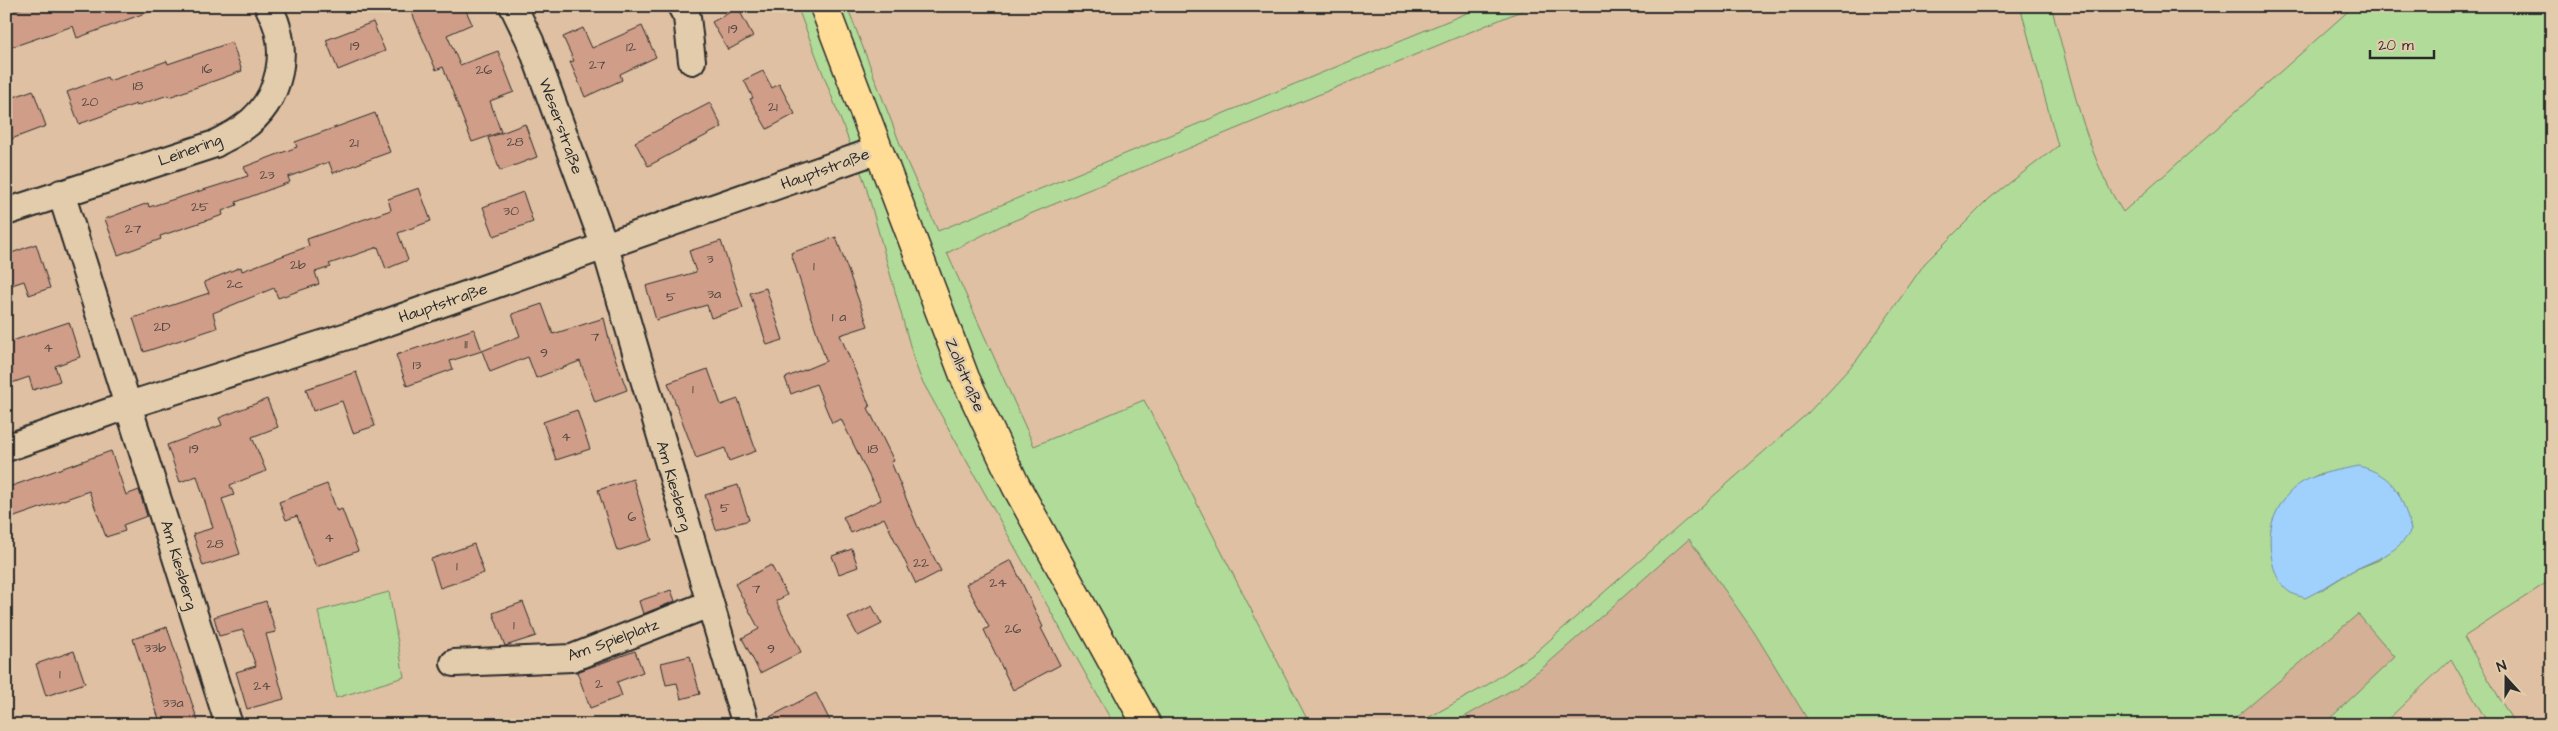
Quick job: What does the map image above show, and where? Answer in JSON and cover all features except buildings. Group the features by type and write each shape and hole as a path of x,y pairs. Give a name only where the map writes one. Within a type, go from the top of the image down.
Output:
{"main road":[{"name":"Zollstraße","path":"824,6 952,346 992,438 1146,725"}],"street":[{"name":"Leinering","path":"6,212 214,144 243,128 260,112 274,90 281,67 282,44 277,21 268,6"},
{"name":"Weserstraße","path":"513,6 530,41 605,247"},
{"path":"681,6 687,17 692,61"},
{"name":"Hauptstraße","path":"6,448 130,405 363,331 878,150"},
{"path":"61,193 130,405"},
{"name":"Am Kiesberg","path":"605,247 746,725"},
{"name":"Am Kiesberg","path":"130,405 229,725"},
{"name":"Am Spielplatz","path":"454,663 572,658 709,604"}],"shaded area":[{"path":"1689,539 1754,632 1811,725 1450,725 1517,687 1546,665"},
{"path":"2358,614 2396,657 2323,725 2227,725"}],"green space":[{"path":"797,6 847,6 907,162 938,231 1484,6 1533,6 1001,226 947,253 1034,446 1144,400 1310,725 1268,725 1264,719 1253,725 1114,725 921,379 914,360 865,183"},
{"path":"2020,6 2051,6 2088,139 2098,164 2123,212 2354,6 2552,6 2552,579 2464,637 2515,725 2489,725 2451,659 2382,725 2323,725 2395,657 2358,614 2227,725 1811,725 1754,632 1689,539 1546,665 1517,687 1450,725 1415,725 1484,687 1535,653 1809,412 1857,360 1925,263 1990,198 2058,146","holes":["2321,473 2398,491 2411,530 2379,560 2354,570 2318,592 2271,550 2273,523 2282,503 2297,488"]},
{"path":"389,592 404,677 336,698 318,611"}],"water":[{"path":"2359,466 2381,475 2395,489 2404,507 2411,530 2400,545 2385,555 2352,571 2305,598 2293,594 2279,581 2271,554 2270,536 2277,510 2288,494 2303,482 2321,474"}]}
